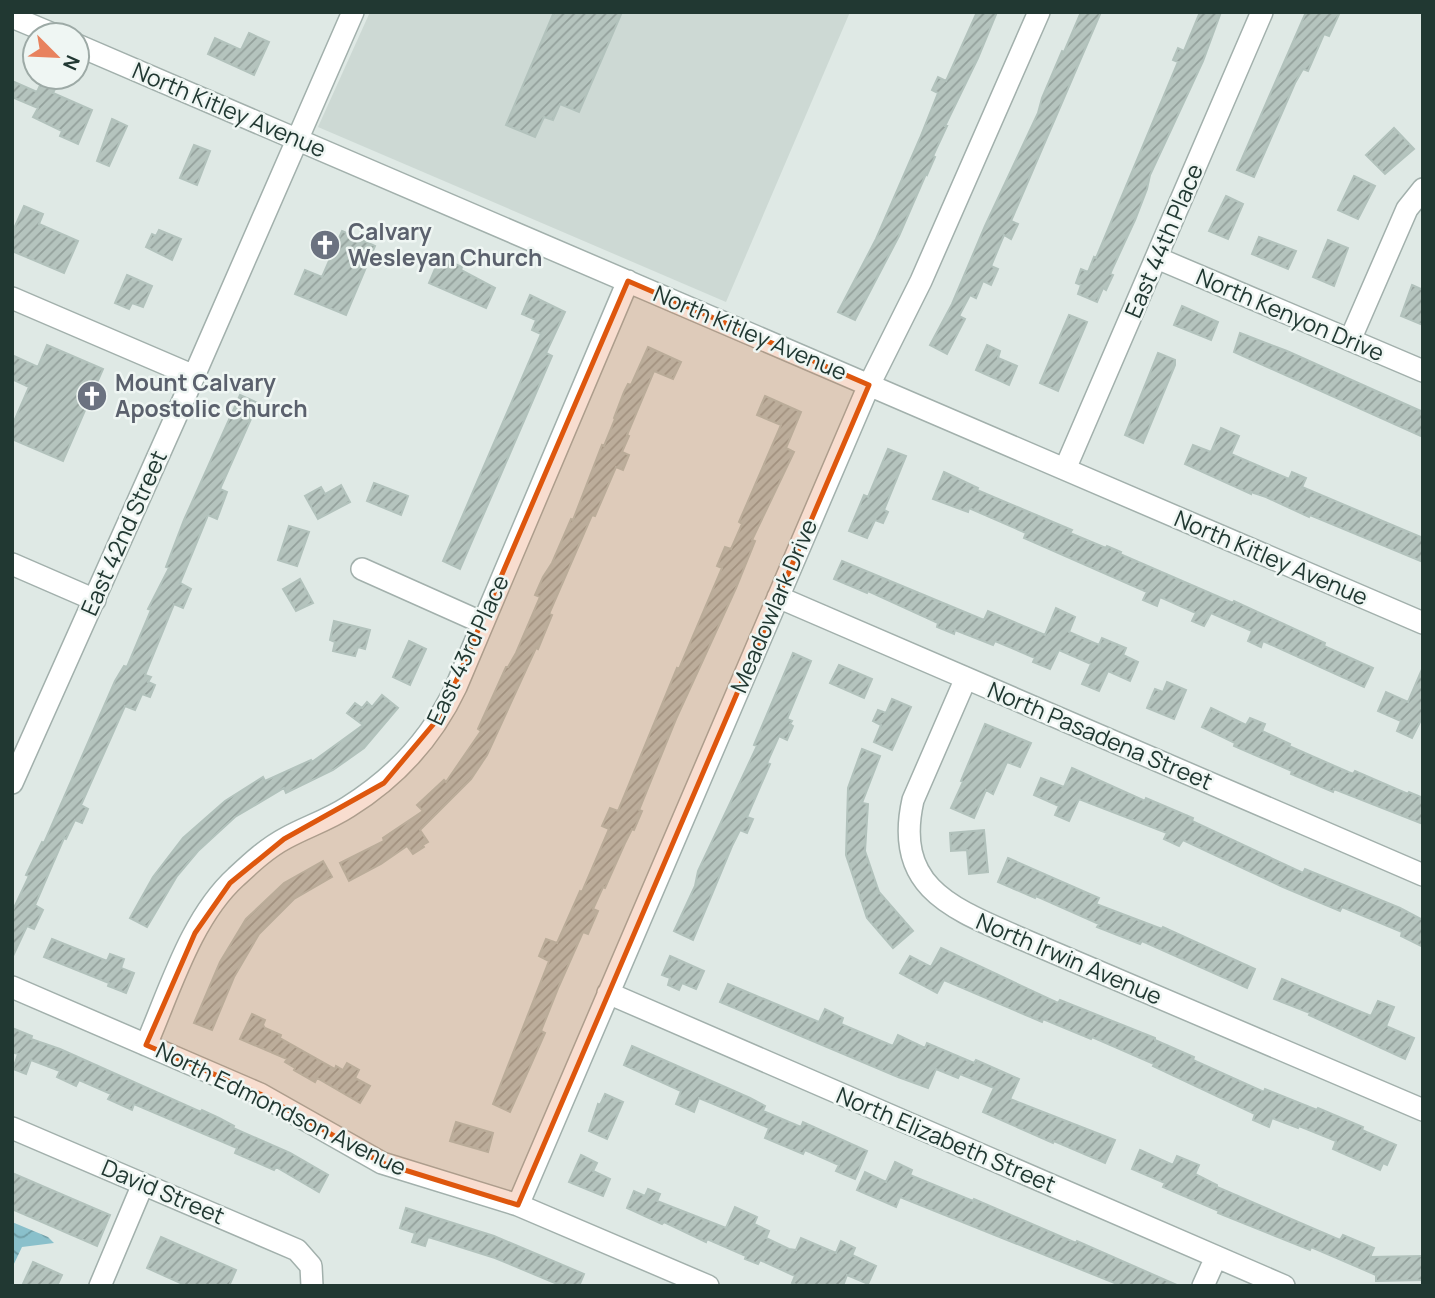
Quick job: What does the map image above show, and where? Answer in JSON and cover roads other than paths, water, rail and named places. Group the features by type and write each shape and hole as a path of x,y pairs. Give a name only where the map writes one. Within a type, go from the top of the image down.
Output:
{"street":[{"name":"East 42nd Street","path":"12,783 194,376 352,12"},
{"name":"Meadowlark Drive","path":"518,1205 869,385 921,281 1039,12"},
{"name":"East 44th Place","path":"1065,469 1262,12"},
{"name":"North Kitley Avenue","path":"91,51 1423,623"},
{"path":"1350,340 1407,209 1423,189"},
{"name":"North Kenyon Drive","path":"1157,258 1423,372"},
{"name":"East 43rd Place","path":"146,1045 195,933 215,900 235,877 284,839 359,801 395,773 421,745 442,714 628,281"},
{"path":"12,298 194,376"},
{"path":"12,564 95,600"},
{"path":"362,569 483,622"},
{"name":"North Pasadena Street","path":"778,597 1423,875"},
{"name":"North Irwin Avenue","path":"966,678 910,812 908,836 914,861 936,894 961,912 1021,939 1423,1111"},
{"name":"North Edmondson Avenue","path":"12,987 260,1094 382,1163 518,1205 671,1278 708,1286"},
{"name":"North Elizabeth Street","path":"608,993 1284,1286"},
{"name":"David Street","path":"12,1128 292,1248 302,1254 309,1263 312,1286"},
{"path":"100,1286 143,1184"},
{"path":"1203,1286 1216,1257"}],"water":[{"path":"12,1222 48,1237 54,1243 22,1247 12,1268"}],"place":[{"name":"Calvary Wesleyan Church","path":"325,245"},
{"name":"Mount Calvary Apostolic Church","path":"92,396"}]}
